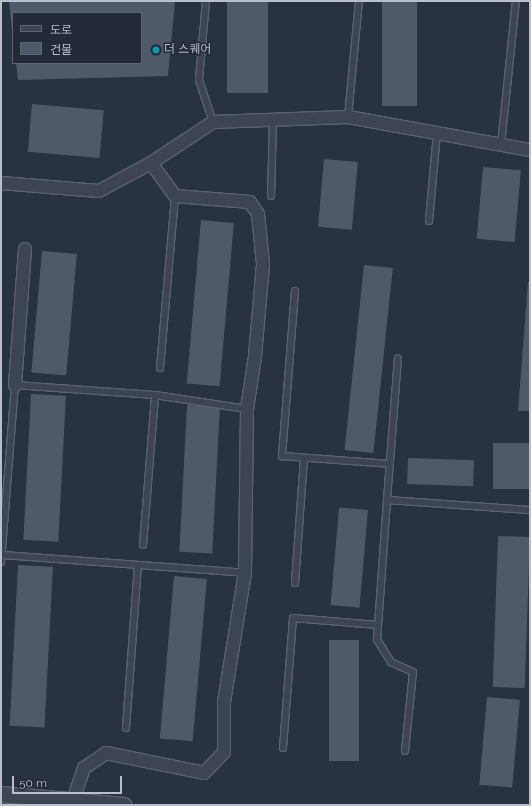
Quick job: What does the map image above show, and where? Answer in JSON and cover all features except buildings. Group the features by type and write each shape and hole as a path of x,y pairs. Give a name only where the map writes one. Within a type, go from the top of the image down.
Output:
{"street":[{"path":"1,183 99,190 151,163 213,122 348,117 530,150"},
{"path":"74,800 84,768 106,753 204,773 224,752 224,702 245,573 247,409 255,356 263,264 258,214 250,202 175,196 151,163"},
{"path":"15,385 25,249"},
{"path":"1,794 124,805"}],"lane":[{"path":"206,1 199,80 213,122"},
{"path":"348,117 359,1"},
{"path":"501,145 516,1"},
{"path":"271,196 273,120"},
{"path":"429,221 437,133"},
{"path":"160,368 175,196"},
{"path":"295,291 282,456 390,464"},
{"path":"398,358 377,640 391,662 413,672 405,751"},
{"path":"1,562 15,385 155,395 247,409"},
{"path":"143,545 155,395"},
{"path":"295,583 304,458"},
{"path":"387,500 530,510"},
{"path":"2,555 245,573"},
{"path":"126,728 138,565"},
{"path":"283,748 293,618 378,624"}],"place":[{"name":"더 스퀘어","path":"156,50"}]}
